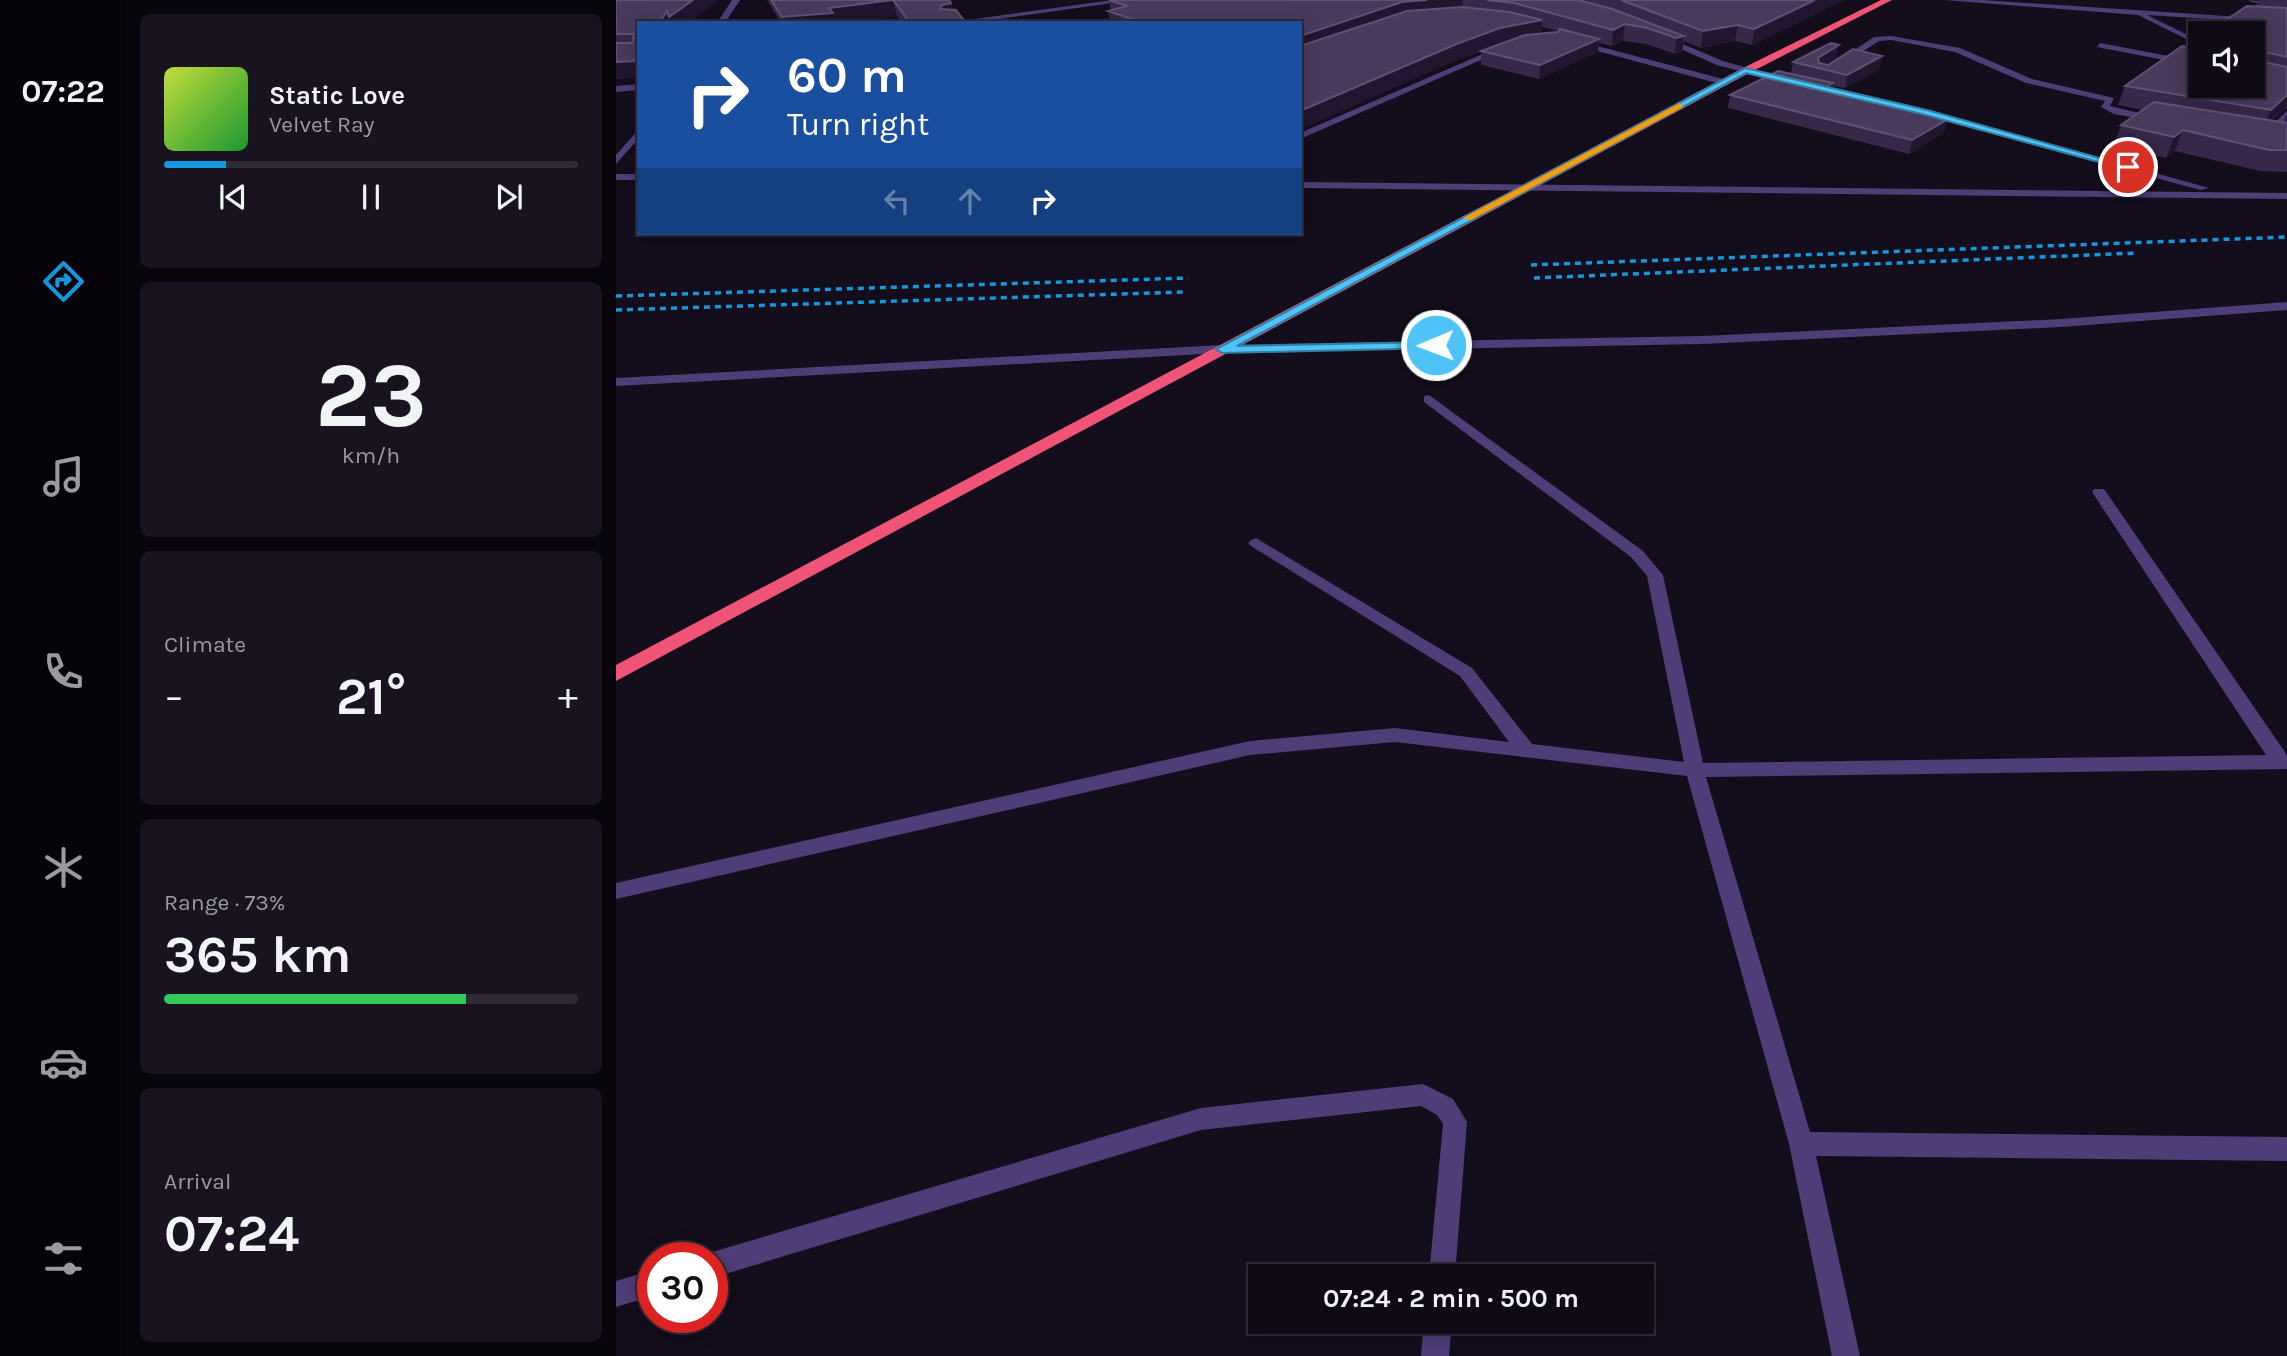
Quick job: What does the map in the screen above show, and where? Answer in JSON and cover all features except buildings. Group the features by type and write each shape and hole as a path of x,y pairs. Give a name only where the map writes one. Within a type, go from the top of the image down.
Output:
{"highway":[{"path":"616,674 1724,82 1888,0"}],"street":[{"path":"722,21 736,0"},
{"path":"966,21 1130,0"},
{"path":"1948,0 2287,22"},
{"path":"2113,0 2188,38"},
{"path":"2252,0 2287,6"},
{"path":"1649,32 1720,63 1796,83"},
{"path":"1832,67 1877,39 1891,38 1957,50 2029,81 2112,100"},
{"path":"1568,40 1724,82"},
{"path":"2100,45 2188,63"},
{"path":"1302,135 1513,46"},
{"path":"616,89 637,88"},
{"path":"2121,93 2105,107 2117,112 2171,120"},
{"path":"1847,94 1924,112 2230,195"},
{"path":"2265,136 2287,114"},
{"path":"2251,133 2276,138"},
{"path":"616,160 637,134"},
{"path":"616,177 637,177"},
{"path":"1302,186 2287,196"},
{"path":"616,382 1222,349 1703,340 2061,323 2287,306"},
{"path":"1429,399 1637,554 1655,575 1664,604 1695,770 1801,1144 1846,1356"},
{"path":"2099,492 2284,762"},
{"path":"1256,543 1466,672 1527,750"},
{"path":"616,891 1250,748 1395,735 1695,770 2284,762"},
{"path":"728,1260 1201,1119 1423,1095 1445,1107 1455,1122 1443,1264"},
{"path":"1801,1144 2287,1149"},
{"path":"616,1294 637,1288"},
{"path":"1435,1356 1437,1334"}],"railway":[{"path":"1531,265 2287,237"},
{"path":"1534,278 2137,253"},
{"path":"616,296 1188,278"},
{"path":"616,310 1184,292"}],"slow traffic":[{"path":"1468,218 1680,105"}],"route":[{"path":"1436,345 1222,349 1745,71 1924,112 2128,167"}]}
